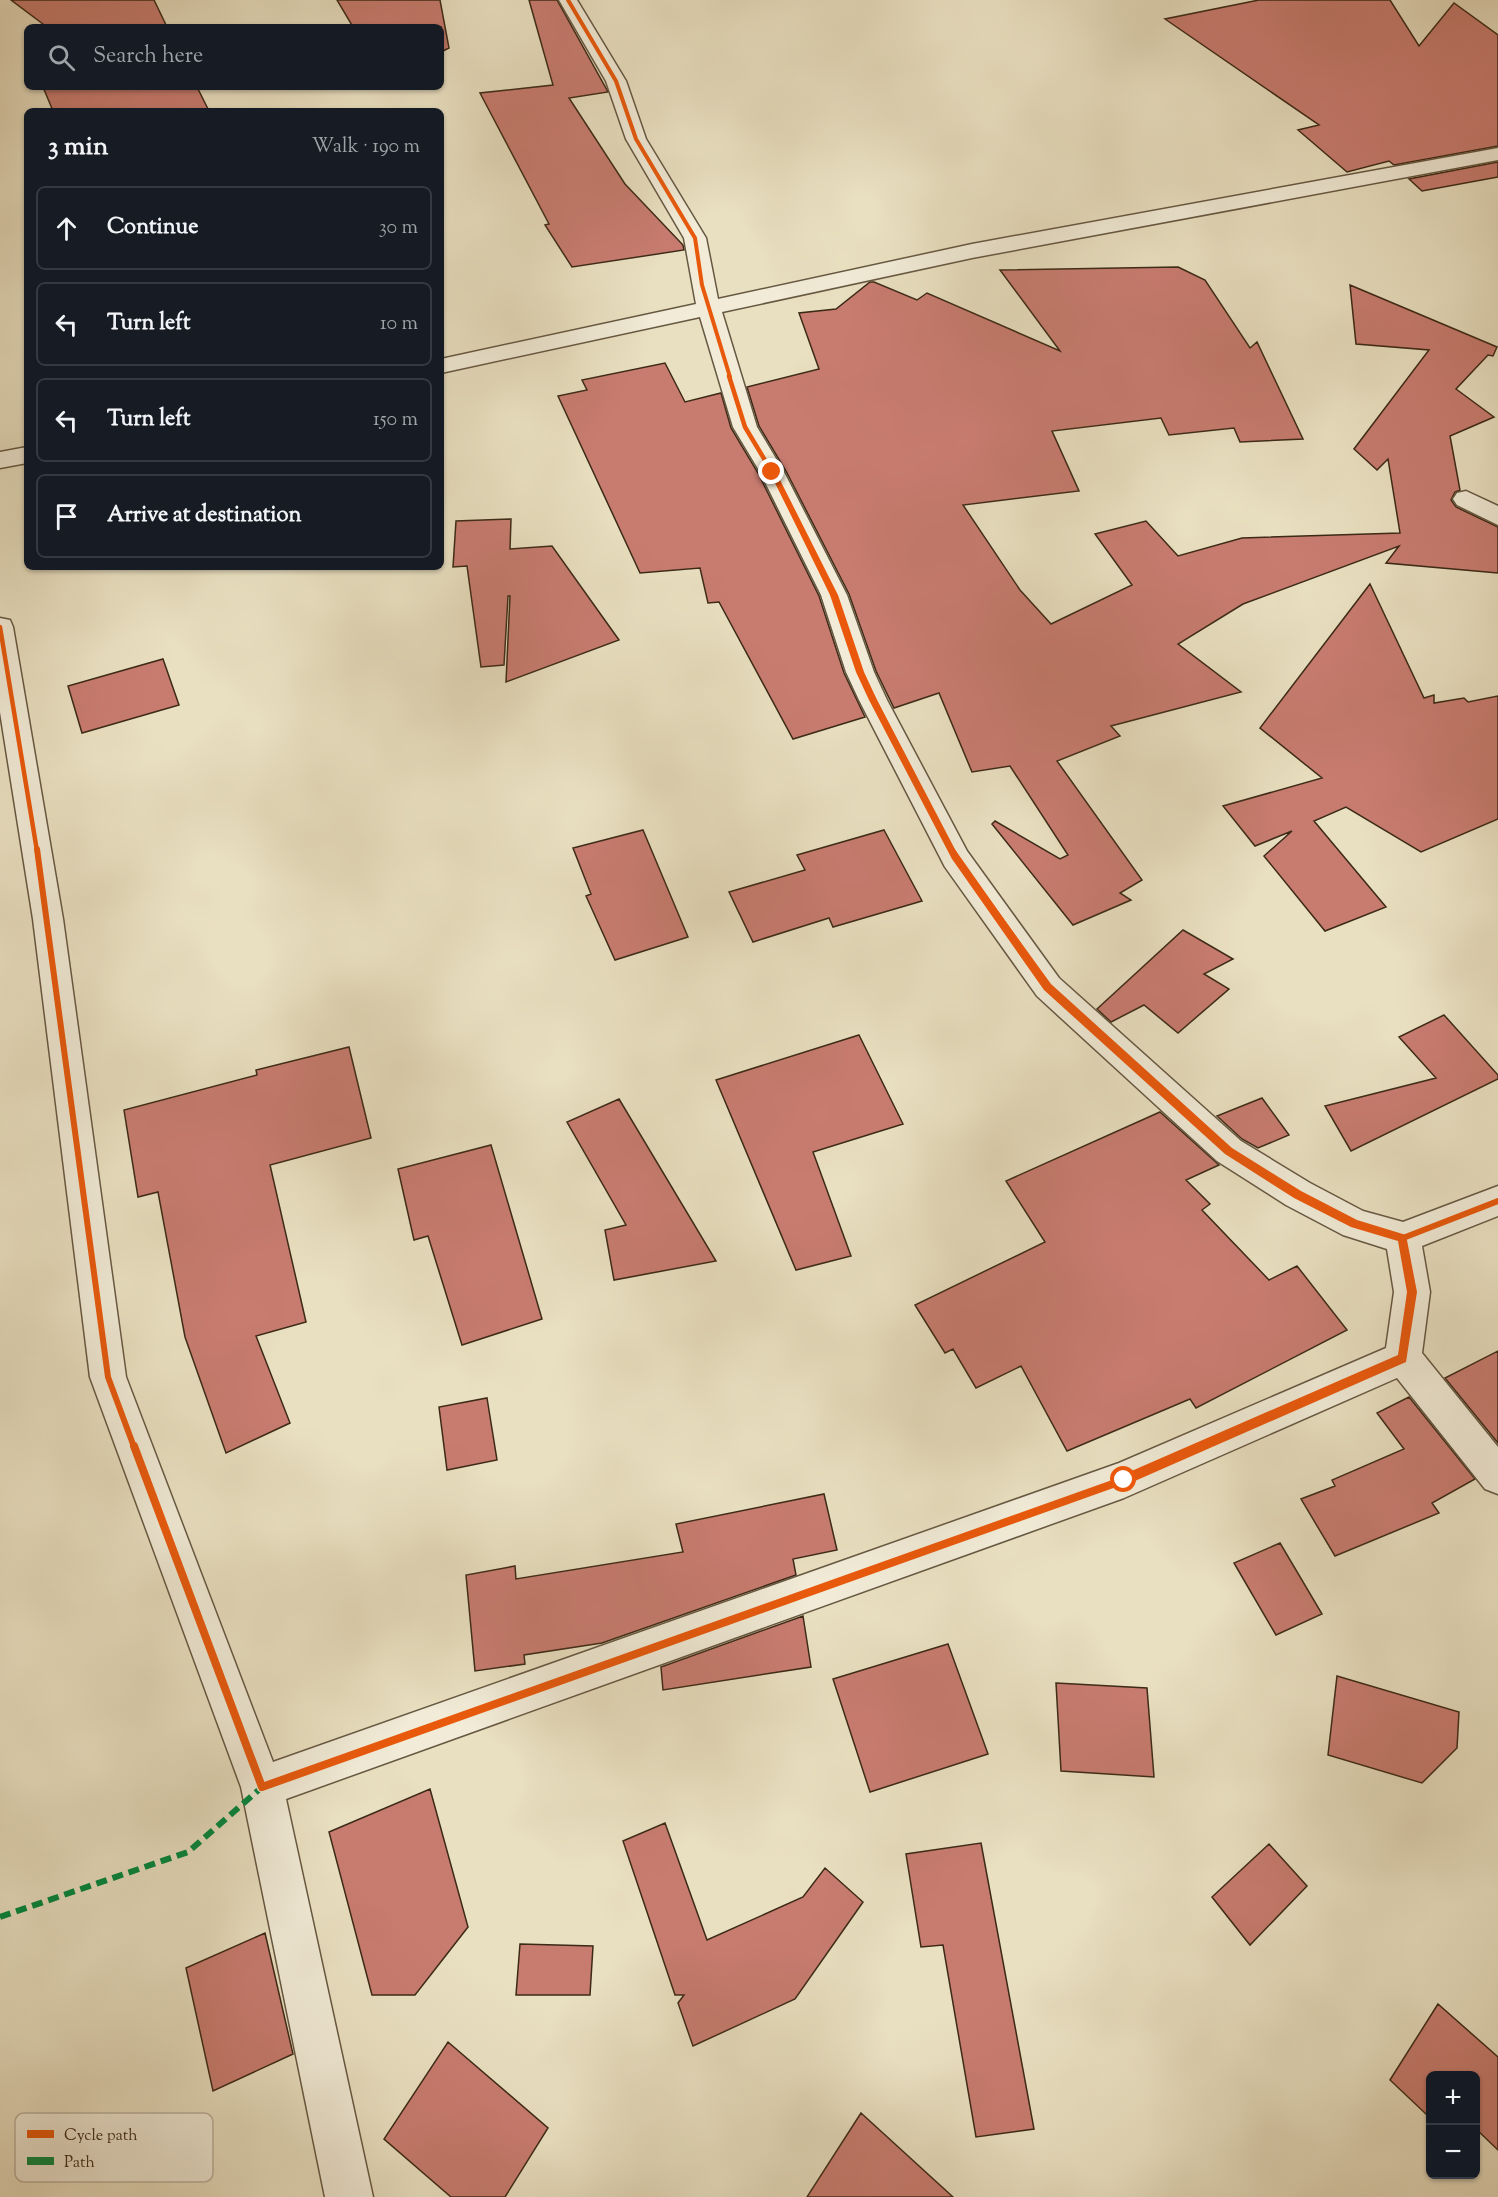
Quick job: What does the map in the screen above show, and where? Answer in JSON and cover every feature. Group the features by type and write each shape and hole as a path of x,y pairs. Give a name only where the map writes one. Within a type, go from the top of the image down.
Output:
{"street":[{"path":"568,0 616,81 636,139 695,238 702,285 745,427 772,472 834,595 860,672 873,700 956,859 1048,987 1228,1151 1298,1194 1355,1224 1403,1238 1498,1201"},
{"path":"444,365 972,250 1498,154"},
{"path":"0,460 24,455"},
{"path":"1466,499 1498,517"},
{"path":"0,627 48,919 108,1377 262,1787 349,2197"},
{"path":"1403,1238 1412,1292 1403,1358 1498,1476"},
{"path":"262,1787 1124,1480 1403,1358"}],"building":[{"path":"11,0 154,0 166,24 43,24"},
{"path":"337,0 440,0 449,48 444,50 444,24 351,24"},
{"path":"529,0 557,0 608,92 569,98 625,184 683,245 684,250 572,267 545,225 549,224 480,93 553,85"},
{"path":"1259,0 1390,0 1419,46 1454,3 1498,35 1498,146 1394,165 1389,161 1347,172 1298,130 1319,125 1165,19"},
{"path":"44,90 198,90 208,108 52,108"},
{"path":"1498,162 1498,177 1422,191 1409,179"},
{"path":"1178,267 1205,280 1250,348 1257,342 1303,439 1240,442 1234,428 1169,435 1161,418 1052,431 1079,491 963,505 1020,590 1051,624 1132,585 1095,534 1146,521 1178,556 1242,538 1400,533 1388,459 1377,470 1354,449 1429,350 1356,344 1350,285 1497,347 1493,356 1488,355 1456,389 1494,417 1450,436 1460,490 1455,492 1451,500 1456,507 1498,527 1498,573 1386,563 1399,546 1243,604 1178,644 1241,692 1111,726 1120,736 1057,761 1142,880 1120,893 1131,900 1073,925 992,824 995,821 1060,859 1068,855 1010,766 972,772 939,693 894,708 876,671 849,594 786,471 759,426 747,387 819,369 799,313 836,309 870,282 917,300 927,293 1060,351 1000,270"},
{"path":"665,363 685,402 721,393 731,428 758,473 819,596 844,673 865,717 793,739 719,602 708,603 700,568 640,573 558,396 587,390 582,380"},
{"path":"511,519 510,549 552,546 619,640 506,682 510,596 508,596 504,665 481,667 467,566 453,567 456,521"},
{"path":"1370,584 1424,698 1434,695 1434,703 1464,698 1468,702 1498,696 1498,819 1421,852 1346,807 1314,821 1386,907 1325,931 1264,856 1292,831 1255,846 1223,806 1322,778 1260,728"},
{"path":"163,659 179,705 82,733 68,686"},
{"path":"643,830 688,937 615,960 586,896 591,894 573,848"},
{"path":"884,830 922,901 833,927 829,918 753,942 729,892 805,870 797,855"},
{"path":"1183,930 1233,959 1204,974 1229,989 1178,1033 1144,1005 1111,1022 1097,1009"},
{"path":"1444,1015 1498,1075 1498,1079 1351,1151 1325,1106 1436,1078 1399,1037"},
{"path":"859,1035 903,1124 813,1152 851,1256 796,1270 716,1080"},
{"path":"349,1047 371,1138 270,1165 306,1322 256,1336 290,1423 226,1453 185,1337 158,1192 138,1197 124,1110 257,1075 256,1070"},
{"path":"1262,1098 1289,1135 1258,1148 1242,1139 1217,1116"},
{"path":"619,1099 716,1261 614,1280 605,1230 626,1225 567,1122"},
{"path":"1160,1112 1219,1165 1186,1180 1210,1204 1202,1210 1269,1280 1297,1266 1347,1330 1196,1408 1190,1399 1067,1451 1021,1366 976,1388 953,1349 945,1353 915,1305 1045,1242 1006,1181"},
{"path":"491,1145 542,1319 462,1345 428,1236 414,1240 398,1169"},
{"path":"1498,1351 1498,1443 1445,1378"},
{"path":"1409,1397 1475,1479 1432,1503 1439,1513 1335,1556 1301,1499 1335,1486 1332,1480 1404,1449 1377,1413"},
{"path":"487,1398 497,1460 447,1470 439,1407"},
{"path":"824,1494 837,1550 793,1559 796,1575 602,1643 524,1655 525,1664 475,1671 466,1575 515,1566 516,1579 683,1552 676,1524"},
{"path":"1280,1543 1322,1614 1276,1635 1234,1563"},
{"path":"803,1616 811,1667 663,1690 661,1667"},
{"path":"948,1644 988,1754 870,1792 833,1679"},
{"path":"1337,1676 1459,1712 1457,1748 1422,1783 1328,1755"},
{"path":"1056,1683 1147,1688 1154,1777 1061,1771"},
{"path":"430,1789 468,1927 415,1995 372,1995 329,1832"},
{"path":"665,1823 707,1940 803,1897 825,1868 863,1902 795,1999 693,2046 678,2003 684,1995 675,1995 623,1841"},
{"path":"981,1843 1034,2129 976,2137 943,1945 921,1947 906,1854"},
{"path":"1269,1844 1307,1886 1250,1945 1212,1897"},
{"path":"265,1933 293,2054 213,2091 186,1968"},
{"path":"520,1944 593,1946 590,1995 516,1995"},
{"path":"1438,2004 1498,2057 1498,2150 1480,2133 1480,2071 1426,2071 1426,2114 1390,2080"},
{"path":"448,2042 548,2128 505,2197 451,2197 384,2139"},
{"path":"861,2113 953,2197 807,2197"}],"marked path":[{"path":"0,1917 188,1852 262,1787"}],"cycle path":[{"path":"568,0 616,81 636,139 695,238 702,285 745,427 772,472 834,595 860,672 873,700 956,859 1048,987 1229,1151 1298,1194 1355,1224 1403,1238 1498,1201"},
{"path":"0,627 48,919 108,1377 262,1787 1124,1480 1403,1358 1412,1292 1403,1238"}],"route":[{"path":"772,472 834,595 860,672 873,700 956,859 1048,987 1228,1151 1298,1194 1355,1224 1403,1238 1412,1292 1403,1358 1124,1480"}]}
